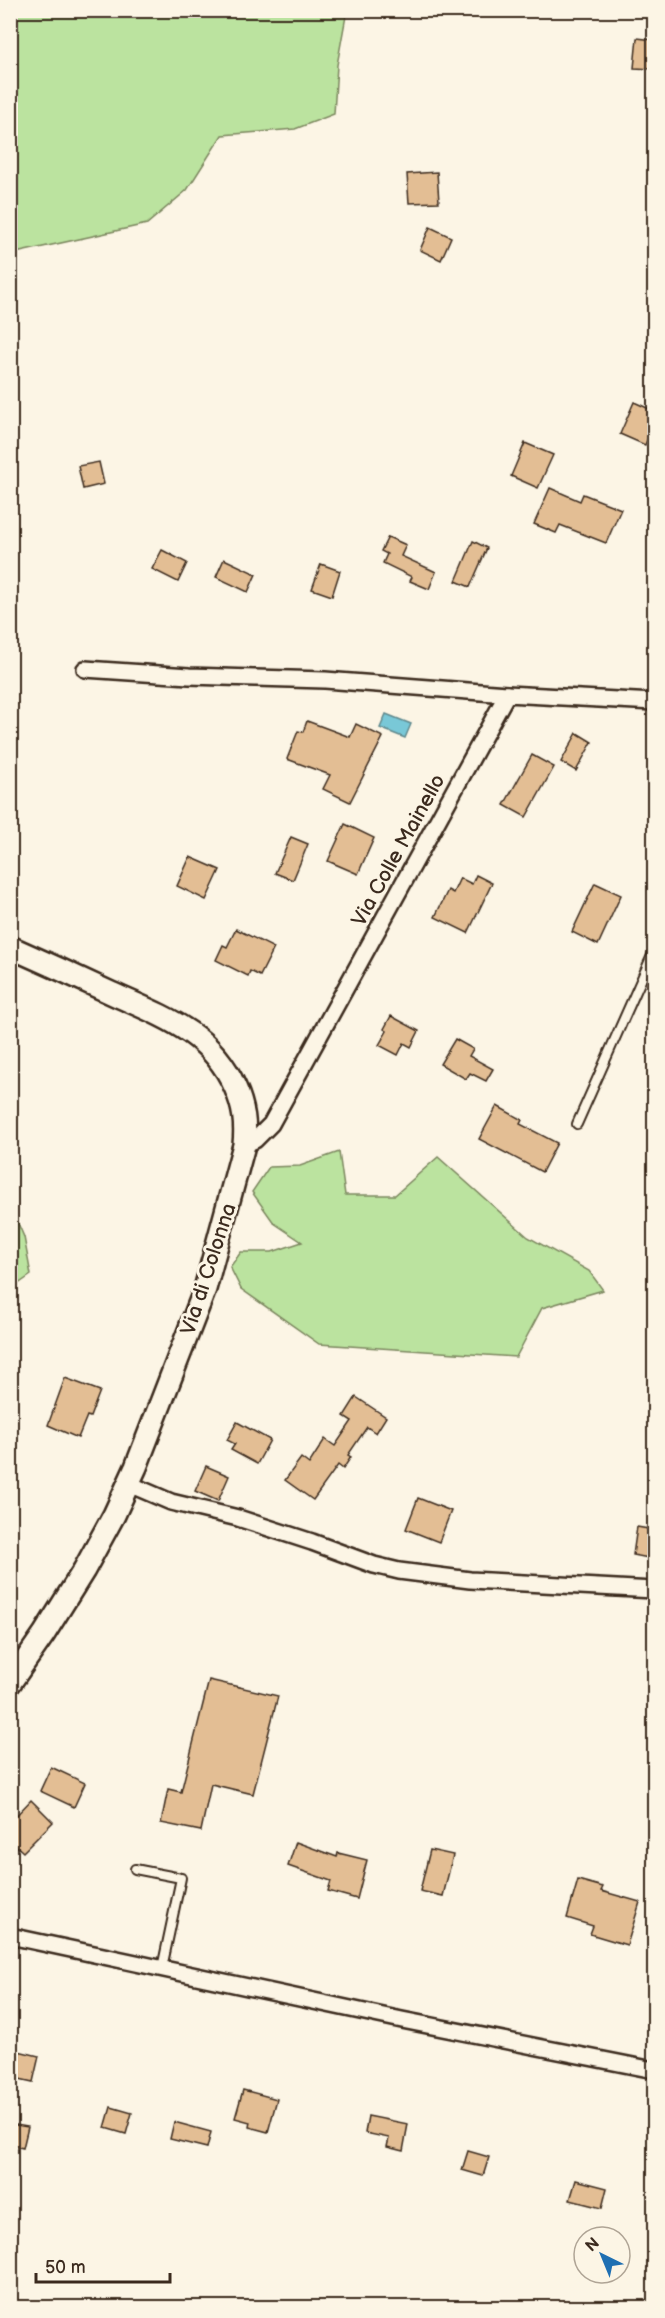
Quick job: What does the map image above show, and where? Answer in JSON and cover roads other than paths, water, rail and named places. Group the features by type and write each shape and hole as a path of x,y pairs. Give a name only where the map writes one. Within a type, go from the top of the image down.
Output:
{"street":[{"path":"85,669 189,676 325,680 507,694 654,702"},
{"name":"Via Colle Mainello","path":"244,1145 255,1140 271,1124 507,694"},
{"name":"Via di Colonna","path":"10,947 153,1012 203,1042 224,1065 237,1092 245,1118 244,1145 205,1289 144,1450 105,1533 66,1599 10,1683"},
{"path":"129,1484 171,1502 238,1518 393,1570 470,1580 654,1590"},
{"path":"11,1940 162,1968 402,2020 654,2070"}],"lane":[{"path":"577,1124 654,951"},
{"path":"135,1869 181,1878 162,1968"}],"water":[{"path":"386,714 411,724 405,738 380,728"}]}
